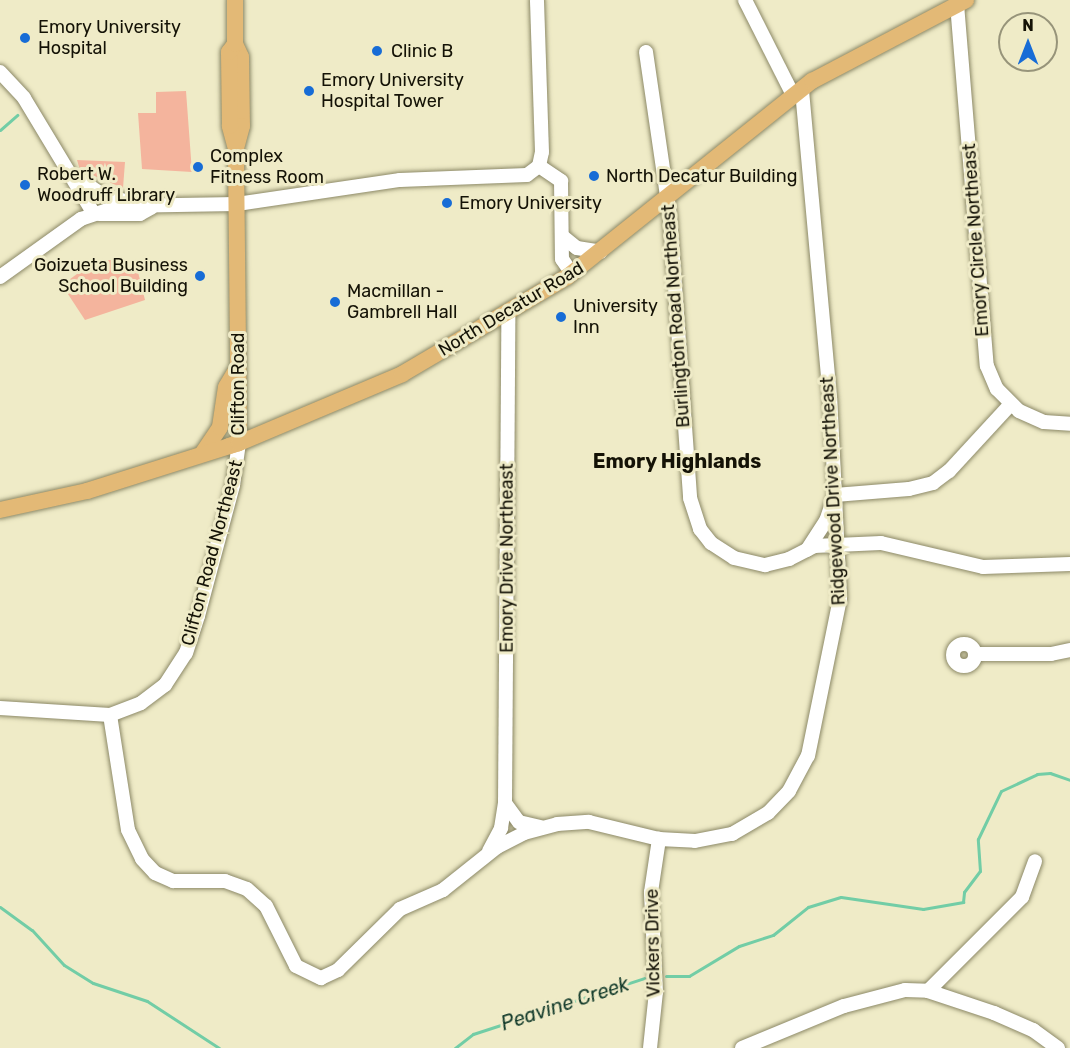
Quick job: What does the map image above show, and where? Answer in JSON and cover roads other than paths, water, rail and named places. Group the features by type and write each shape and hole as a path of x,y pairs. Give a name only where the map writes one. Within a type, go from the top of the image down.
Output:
{"main road":[{"path":"235,0 235,44 241,57 242,126 236,149 239,424"},
{"name":"North Decatur Road","path":"0,510 151,472 239,443 390,380 508,314 572,274 797,92 843,63 962,2"},
{"name":"Clifton Road","path":"238,328 239,443"},
{"path":"201,455 218,433 226,387 238,366"}],"street":[{"path":"73,174 103,195 146,206 237,210 400,180 519,176 538,165 542,152 537,0"},
{"name":"Ridgewood Drive Northeast","path":"110,715 128,830 142,859 155,873 173,881 225,881 253,893 274,920 291,960 306,974 321,978 332,974 391,916 443,890 507,842 541,828 596,823 658,839 695,841 732,834 768,813 789,791 812,746 836,629 840,580 829,386 797,92 745,0"},
{"name":"Emory Circle Northeast","path":"962,2 985,356 993,381 1010,405 1035,419 1070,424"},
{"name":"Burlington Road Northeast","path":"646,52 667,197 694,515 711,543 742,562 774,564 807,550 888,544 983,567 1070,564"},
{"path":"0,72 18,90 73,174 94,214"},
{"path":"538,165 561,181 562,259 572,274"},
{"path":"0,277 94,214 140,214 146,206"},
{"path":"562,236 577,248 601,252"},
{"name":"Emory Drive Northeast","path":"480,862 497,837 505,803 508,314"},
{"path":"807,550 826,521 835,495 909,489 933,483 949,471 1010,405"},
{"name":"Clifton Road Northeast","path":"0,708 110,715 154,695 173,675 186,653 233,485 239,443"},
{"path":"975,654 1051,654 1070,650"},
{"path":"505,803 519,822 541,828"},
{"name":"Vickers Drive","path":"650,1048 656,992 651,891 658,839"},
{"path":"928,991 1022,897 1035,861"},
{"path":"742,1048 873,996 904,990 928,991 994,1013 1033,1030 1058,1048"}],"waterway":[{"path":"0,130 17,115"},
{"name":"Peavine Creek","path":"666,976 689,976 739,946 773,935 808,907 841,897 923,909 963,902 964,892 980,871 978,839 1001,791 1037,774 1050,773 1070,780"},
{"name":"Peavine Creek","path":"0,907 32,930 64,965 93,983 147,1001 219,1048"},
{"name":"Peavine Creek","path":"455,1048 473,1034 644,978"}],"place":[{"name":"Emory University Hospital","path":"25,38"},
{"name":"Clinic B","path":"377,51"},
{"name":"Emory University Hospital Tower","path":"309,91"},
{"name":"Complex Fitness Room","path":"198,167"},
{"name":"North Decatur Building","path":"594,176"},
{"name":"Robert W. Woodruff Library","path":"25,185"},
{"name":"Emory University","path":"447,203"},
{"name":"Goizueta Business School Building","path":"200,276"},
{"name":"Macmillan - Gambrell Hall","path":"335,302"},
{"name":"University Inn","path":"561,317"}],"district":[{"name":"Emory Highlands","path":"677,461"}]}
